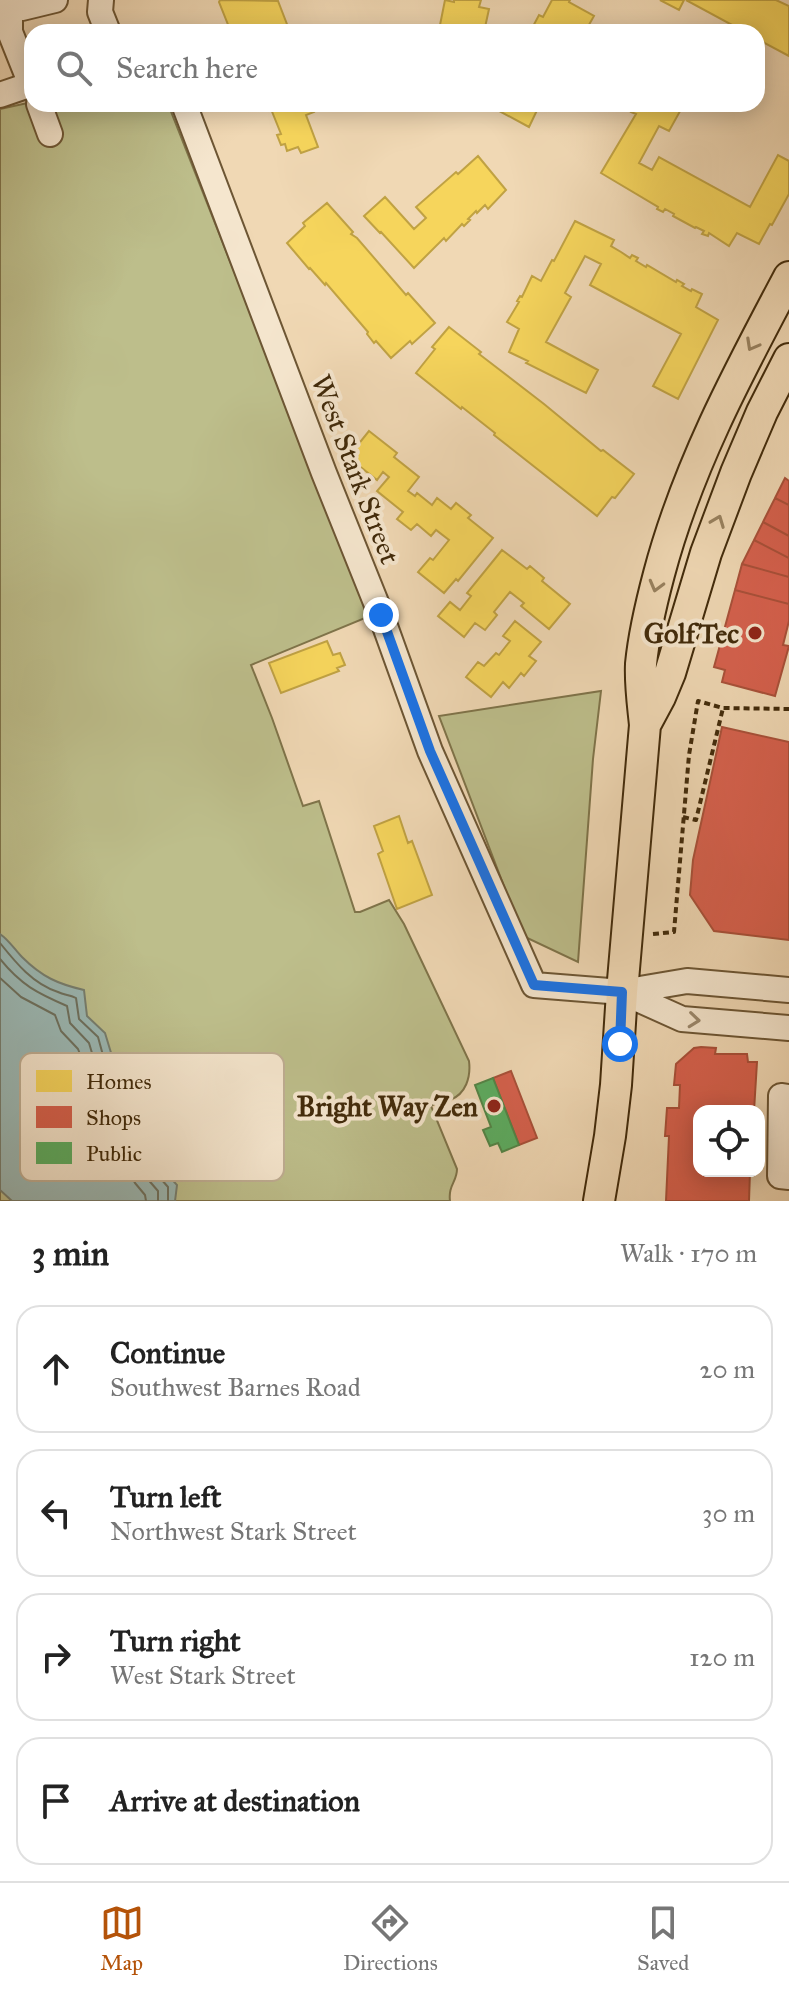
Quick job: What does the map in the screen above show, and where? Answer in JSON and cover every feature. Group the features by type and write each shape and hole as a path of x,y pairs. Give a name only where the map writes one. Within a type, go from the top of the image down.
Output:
{"main road":[{"path":"599,1201 612,1123 620,1044 645,725 641,678 646,624 669,535 710,431 738,371 789,277"},
{"path":"645,725 670,673 706,553 736,473 789,359"}],"street":[{"path":"24,66 10,32 5,5 22,8 55,0"},
{"path":"0,95 24,88"},
{"path":"42,112 50,134"},
{"name":"West Stark Street","path":"187,112 381,615 430,751 534,985 622,992"},
{"path":"622,992 687,981 789,990"},
{"path":"622,992 682,1019 789,1028"},
{"path":"789,1097 781,1096 780,1176 789,1177"}],"path":[{"path":"674,932 689,755 698,701 723,708 789,709"},
{"path":"683,817 696,820 723,708"}],"green space":[{"path":"24,104 24,112 171,112 370,616 251,665 303,806 319,801 355,912 389,900 404,924 469,1061 468,1079 460,1094 431,1106 457,1169 450,1201 0,1201 0,109"},
{"path":"601,691 578,962 523,936 439,716"}],"water":[{"path":"0,934 44,975 84,990 87,1016 105,1033 111,1053 20,1053 20,1181 173,1181 177,1185 175,1201 12,1201 0,1190"}],"building: Homes":[{"path":"445,0 481,0 479,7 489,9 486,24 440,24"},
{"path":"552,0 570,0 594,16 589,24 534,24 539,15 543,17"},
{"path":"660,0 684,0 679,10"},
{"path":"686,0 776,0 789,6 789,56 765,43 765,24 730,24"},
{"path":"278,1 287,24 228,24 219,2"},
{"path":"272,112 314,112 306,115 318,147 301,153 298,147 287,151 277,135 281,134"},
{"path":"501,112 536,112 529,127"},
{"path":"631,112 680,112 669,131 659,126 639,163 652,170 659,157 750,207 778,155 789,161 789,194 759,244 737,233 729,246 709,233 708,236 702,234 704,231 665,209 663,212 657,209 601,173 636,114"},
{"path":"478,156 506,190 488,209 485,205 446,241 444,238 414,268 364,216 385,197 414,229 426,218 416,207"},
{"path":"327,203 353,232 351,234 435,323 391,358 376,341 374,343 326,283 287,243 305,226 303,223"},
{"path":"575,221 614,240 611,246 630,258 632,255 638,258 636,261 646,267 702,294 696,307 718,320 678,399 653,386 681,334 590,285 601,264 585,256 565,293 571,297 546,342 598,370 586,393 509,352 519,329 507,322 517,301 532,276 541,281"},
{"path":"449,327 601,451 634,474 597,516 416,373"},
{"path":"369,431 397,453 394,457 419,477 408,491 415,496 417,493 432,505 437,498 451,509 456,503 471,515 468,518 493,538 458,581 456,579 444,593 418,572 430,558 433,560 449,540 436,530 431,536 417,524 411,530 397,519 403,512 377,491 389,477 383,472 377,480 348,457"},
{"path":"502,550 527,569 530,566 544,578 542,581 570,604 549,629 521,606 524,603 510,592 485,630 475,623 464,637 438,616 450,602 460,610 471,596 467,593"},
{"path":"515,621 541,642 529,656 536,661 509,688 503,682 491,697 466,677 478,662 484,666 496,653 499,655 510,641 503,636"},
{"path":"327,641 333,655 340,653 345,665 337,668 339,671 281,693 269,663"},
{"path":"399,816 432,895 397,909 378,854 383,851 374,826"}],"building: Shops":[{"path":"785,478 789,481 789,505 775,498"},
{"path":"775,498 789,505 789,536 763,522"},
{"path":"763,522 789,536 789,558 754,540"},
{"path":"754,540 789,558 789,577 742,564"},
{"path":"742,564 789,577 789,604 735,590"},
{"name":"GolfTec","path":"735,590 789,604 789,621 783,645 789,646 775,696 722,682 725,670 714,667"},
{"path":"722,727 789,742 789,940 714,931 690,895 693,860"},
{"path":"694,1048 716,1048 715,1054 747,1054 748,1062 757,1062 754,1105 693,1105 693,1177 750,1177 749,1201 666,1201 667,1108 679,1108 680,1085 674,1085 676,1064"},
{"path":"511,1071 537,1138 519,1145 493,1078"}],"building: Public":[{"name":"Bright Way Zen","path":"493,1078 519,1145 502,1152 498,1143 490,1146 483,1130 491,1127 475,1085"}],"place":[{"name":"GolfTec","path":"755,633"},
{"name":"Bright Way Zen","path":"494,1106"}],"route":[{"path":"381,615 430,751 534,985 622,992 620,1044"}]}
